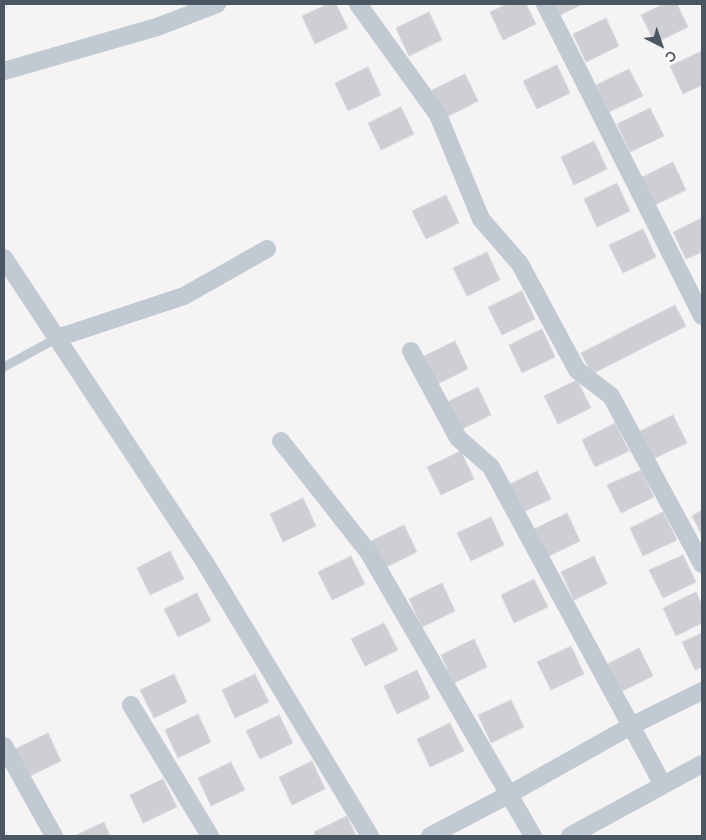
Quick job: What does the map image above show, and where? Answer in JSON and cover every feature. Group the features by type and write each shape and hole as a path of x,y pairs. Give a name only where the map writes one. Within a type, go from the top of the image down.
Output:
{"street":[{"path":"4,71 157,27 217,4"},
{"path":"358,4 438,115 481,219 520,264 577,370 612,396 702,564"},
{"path":"545,4 702,316"},
{"path":"56,338 184,296 267,249"},
{"path":"4,258 204,561 370,836"},
{"path":"411,351 458,438 491,467 663,785"},
{"path":"281,441 369,553 508,795 534,836"},
{"path":"430,836 508,795 630,726 702,691"},
{"path":"131,705 210,836"},
{"path":"4,746 54,836"},
{"path":"570,836 702,764"}],"lane":[{"path":"4,367 56,338"}],"building":[{"path":"328,4 336,4 348,28 315,44 302,16"},
{"path":"507,4 526,4 536,24 503,40 490,12"},
{"path":"554,4 583,4 560,15"},
{"path":"664,4 677,4 688,27 655,43 641,15"},
{"path":"429,12 442,40 409,56 396,28"},
{"path":"606,18 619,46 586,62 573,34"},
{"path":"702,51 702,85 683,94 670,66"},
{"path":"557,65 570,93 537,109 523,81"},
{"path":"368,67 381,95 348,111 335,83"},
{"path":"629,69 643,96 609,112 596,85"},
{"path":"465,74 478,101 445,118 432,90"},
{"path":"401,107 414,134 381,150 368,123"},
{"path":"650,108 664,136 630,152 617,124"},
{"path":"594,141 607,169 574,185 561,157"},
{"path":"673,162 686,190 653,206 640,178"},
{"path":"617,183 630,211 597,227 584,199"},
{"path":"446,195 459,223 426,239 412,211"},
{"path":"702,218 702,252 686,259 673,232"},
{"path":"643,229 656,257 623,273 609,245"},
{"path":"487,252 500,280 467,296 453,268"},
{"path":"522,291 535,319 502,335 488,307"},
{"path":"675,305 686,326 592,374 581,353"},
{"path":"542,329 555,357 522,373 509,345"},
{"path":"455,341 468,369 435,385 422,357"},
{"path":"577,380 591,408 558,424 544,396"},
{"path":"478,387 491,415 458,431 445,403"},
{"path":"673,415 687,443 653,459 640,431"},
{"path":"615,423 629,451 595,467 582,440"},
{"path":"461,451 474,479 441,495 427,467"},
{"path":"641,470 654,497 621,513 607,485"},
{"path":"537,471 551,499 517,515 504,487"},
{"path":"303,498 316,526 283,542 270,514"},
{"path":"702,510 702,535 692,516"},
{"path":"663,512 677,540 643,556 630,528"},
{"path":"567,513 580,541 547,557 534,529"},
{"path":"491,517 504,545 471,561 457,533"},
{"path":"404,525 417,552 384,568 371,541"},
{"path":"170,551 184,579 150,595 137,568"},
{"path":"683,555 696,582 663,598 649,570"},
{"path":"351,556 365,584 332,600 318,572"},
{"path":"594,556 607,584 574,600 561,572"},
{"path":"534,579 548,607 514,623 501,595"},
{"path":"442,583 455,611 422,627 409,599"},
{"path":"696,592 702,605 702,623 676,636 663,608"},
{"path":"197,593 211,621 178,637 164,609"},
{"path":"384,623 398,650 365,666 351,639"},
{"path":"702,633 702,667 695,670 682,642"},
{"path":"474,639 487,667 454,683 441,655"},
{"path":"571,646 584,674 551,690 537,662"},
{"path":"639,648 653,676 620,692 606,665"},
{"path":"417,670 430,698 397,714 384,686"},
{"path":"174,674 187,702 154,718 140,690"},
{"path":"255,674 269,702 235,718 222,690"},
{"path":"511,700 524,727 491,743 478,715"},
{"path":"198,714 211,742 178,758 165,730"},
{"path":"279,715 293,743 260,759 246,731"},
{"path":"450,723 464,751 430,767 417,739"},
{"path":"48,733 61,761 28,777 15,749"},
{"path":"312,761 325,789 292,805 279,777"},
{"path":"231,762 245,790 211,806 198,778"},
{"path":"163,779 177,807 143,823 130,795"},
{"path":"347,816 356,836 315,836 314,832"},
{"path":"104,822 110,836 74,836"}]}
